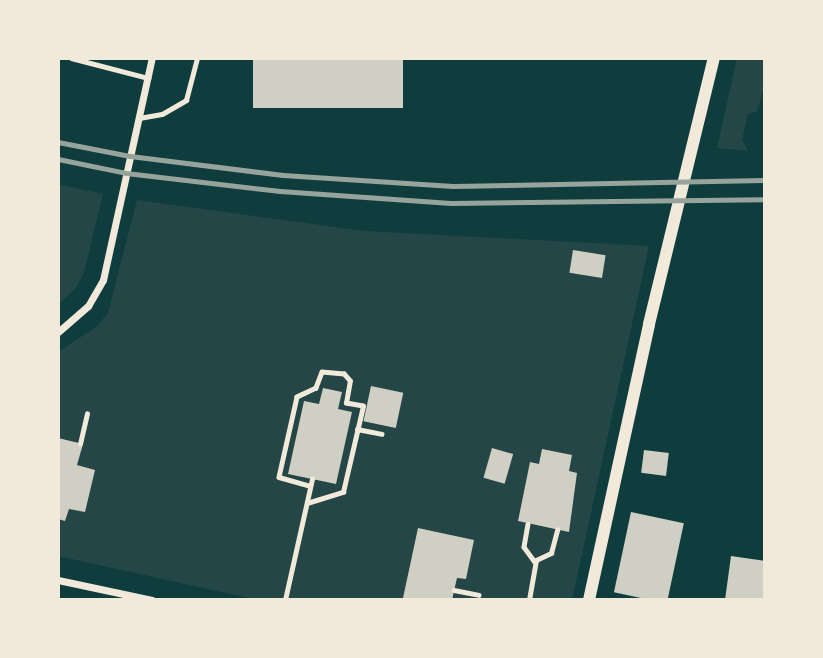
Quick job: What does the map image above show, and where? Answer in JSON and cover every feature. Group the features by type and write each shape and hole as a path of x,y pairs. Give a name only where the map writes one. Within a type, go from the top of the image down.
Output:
{"street":[{"path":"58,332 82,312 100,287 152,58"},
{"path":"589,600 649,324 714,58"},
{"path":"58,580 152,600"}],"lane":[{"path":"71,58 148,78"},
{"path":"139,118 162,114 186,100 197,58"}],"path":[{"path":"307,503 342,494 363,406 346,402 350,378 322,372 316,388 298,397 279,475 310,486"},
{"path":"80,444 87,414"},
{"path":"358,429 382,434"},
{"path":"285,600 312,479"},
{"path":"528,524 525,551 536,561"},
{"path":"536,561 551,553 558,530"},
{"path":"529,600 536,561"},
{"path":"454,590 479,595"}],"shaded area":[{"path":"737,58 765,58 765,84 757,111 748,114 742,140 748,151 717,148"},
{"path":"58,184 103,194 84,272 76,288 58,305"},
{"path":"137,200 365,231 649,246 572,600 258,600 58,556 58,352 96,327 108,313"}],"building":[{"path":"253,58 403,58 403,108 253,108"},
{"path":"573,250 606,255 602,278 569,273"},
{"path":"371,386 403,393 396,428 364,421"},
{"path":"323,388 342,392 338,409 352,412 336,484 288,474 304,401 319,404"},
{"path":"58,438 83,444 77,465 95,470 85,512 69,509 65,521 58,519"},
{"path":"492,448 513,454 505,484 483,478"},
{"path":"542,449 572,455 569,471 577,473 569,532 518,521 530,462 539,464"},
{"path":"644,450 669,453 666,476 641,473"},
{"path":"631,512 684,523 668,600 651,600 614,592"},
{"path":"418,528 474,540 466,579 457,578 452,600 403,598"},
{"path":"731,556 765,561 765,600 725,600"}],"railway":[{"path":"58,142 130,156 283,175 453,186 765,180"},
{"path":"58,159 126,173 280,191 451,203 765,199"}]}
